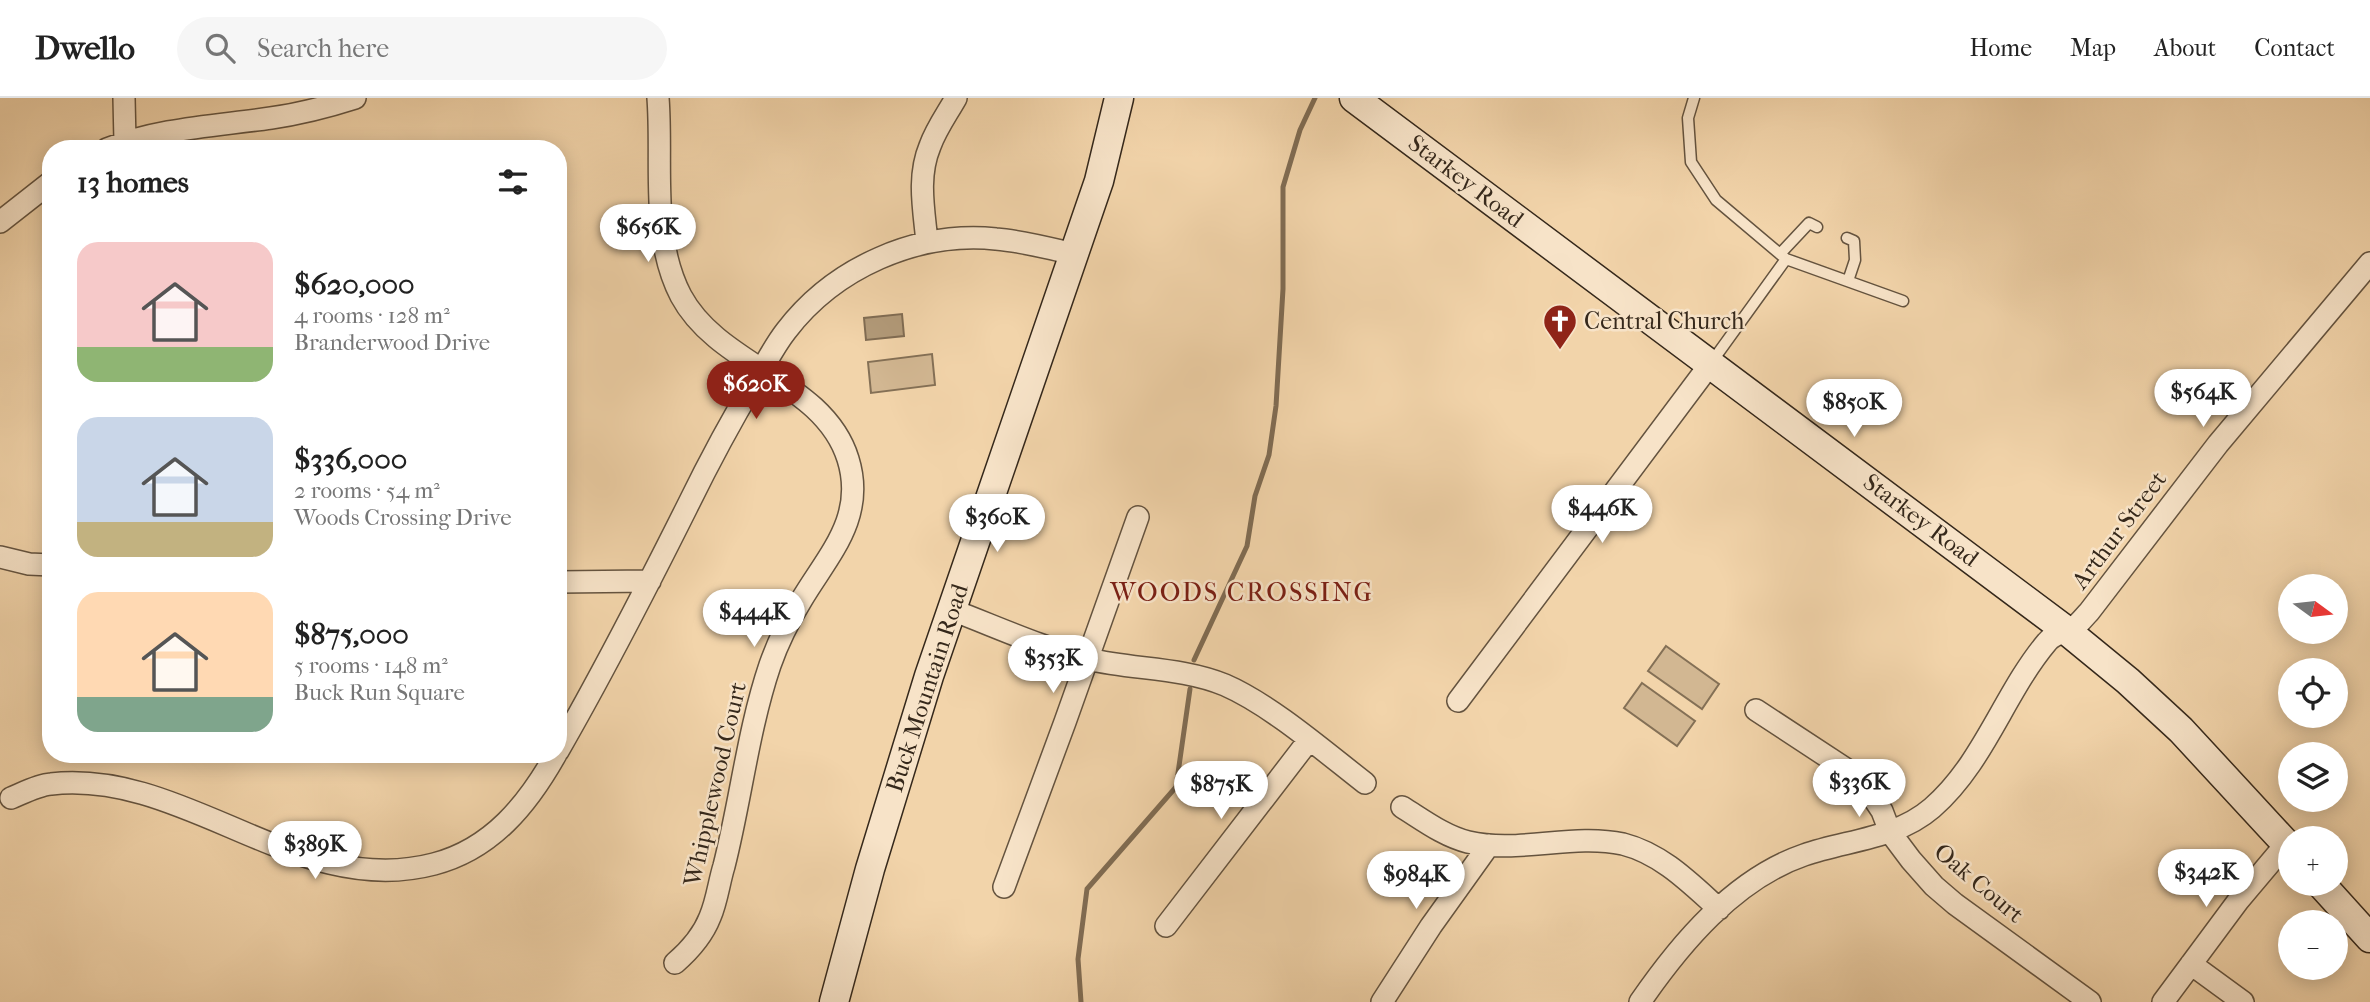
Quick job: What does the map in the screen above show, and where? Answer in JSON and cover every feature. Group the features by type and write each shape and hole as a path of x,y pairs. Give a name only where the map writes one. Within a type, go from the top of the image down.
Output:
{"main road":[{"name":"Buck Mountain Road","path":"834,1002 870,869 929,676 1099,181 1119,98"},
{"name":"Starkey Road","path":"1354,98 2067,631 2128,681 2181,730 2278,835"},
{"path":"2332,896 2370,938"}],"street":[{"path":"117,140 124,98"},
{"path":"137,140 178,130 274,118 355,98"},
{"name":"Whipplewood Court","path":"658,98 665,244 671,272 681,295 694,317 711,335 808,403 825,419 848,459 852,480 852,502 839,543 788,623 770,665 711,916 700,936 675,963"},
{"path":"927,242 922,183 924,166 930,145 956,98"},
{"path":"0,222 42,189"},
{"path":"567,735 650,581 725,430 786,331 810,304 834,284 869,263 893,252 927,242 963,238 995,239 1074,254"},
{"name":"Arthur Street","path":"1643,1001 1682,944 1762,874 1803,855 1890,832 1912,822 1947,792 1973,759 2048,640 2076,626 2089,612 2218,444 2370,263"},
{"path":"1458,701 1712,363"},
{"path":"1004,887 1138,517"},
{"path":"0,557 42,565"},
{"path":"567,582 650,581"},
{"path":"952,610 1088,659 1128,667 1177,671 1226,686 1256,702 1366,783"},
{"name":"Oak Court","path":"1756,710 1852,773 1866,787 1882,811 1890,832 1910,860 1955,904 2090,1002"},
{"path":"1166,926 1309,740"},
{"path":"11,798 48,784 112,786 182,807 335,866 389,872 444,862 498,831 523,807 551,763"},
{"path":"1402,807 1446,834 1489,845 1595,840 1623,845 1646,853 1671,867 1719,909"},
{"path":"1382,1002 1431,926 1489,845"},
{"path":"2163,1002 2238,901 2278,857"},
{"path":"2191,964 2243,1002"}],"lane":[{"path":"1694,98 1688,118 1691,162 1716,200 1783,257 1903,301"},
{"path":"1712,363 1809,223 1817,227"},
{"path":"1847,238 1854,241 1855,260 1848,281"}],"shaded area":[{"path":"902,314 904,336 866,340 864,318"},
{"path":"932,354 935,385 871,393 868,362"},
{"path":"1666,646 1719,684 1702,709 1648,671"},
{"path":"1642,683 1695,721 1677,746 1624,708"}],"waterway":[{"path":"1194,660 1247,546 1255,496 1269,455 1276,406 1283,289 1283,187 1300,130 1315,98"},
{"path":"1081,1002 1078,959 1087,889 1176,787 1190,689"}],"place":[{"name":"Central Church","path":"1560,351"}],"district":[{"name":"WOODS CROSSING","path":"1242,592"}]}
